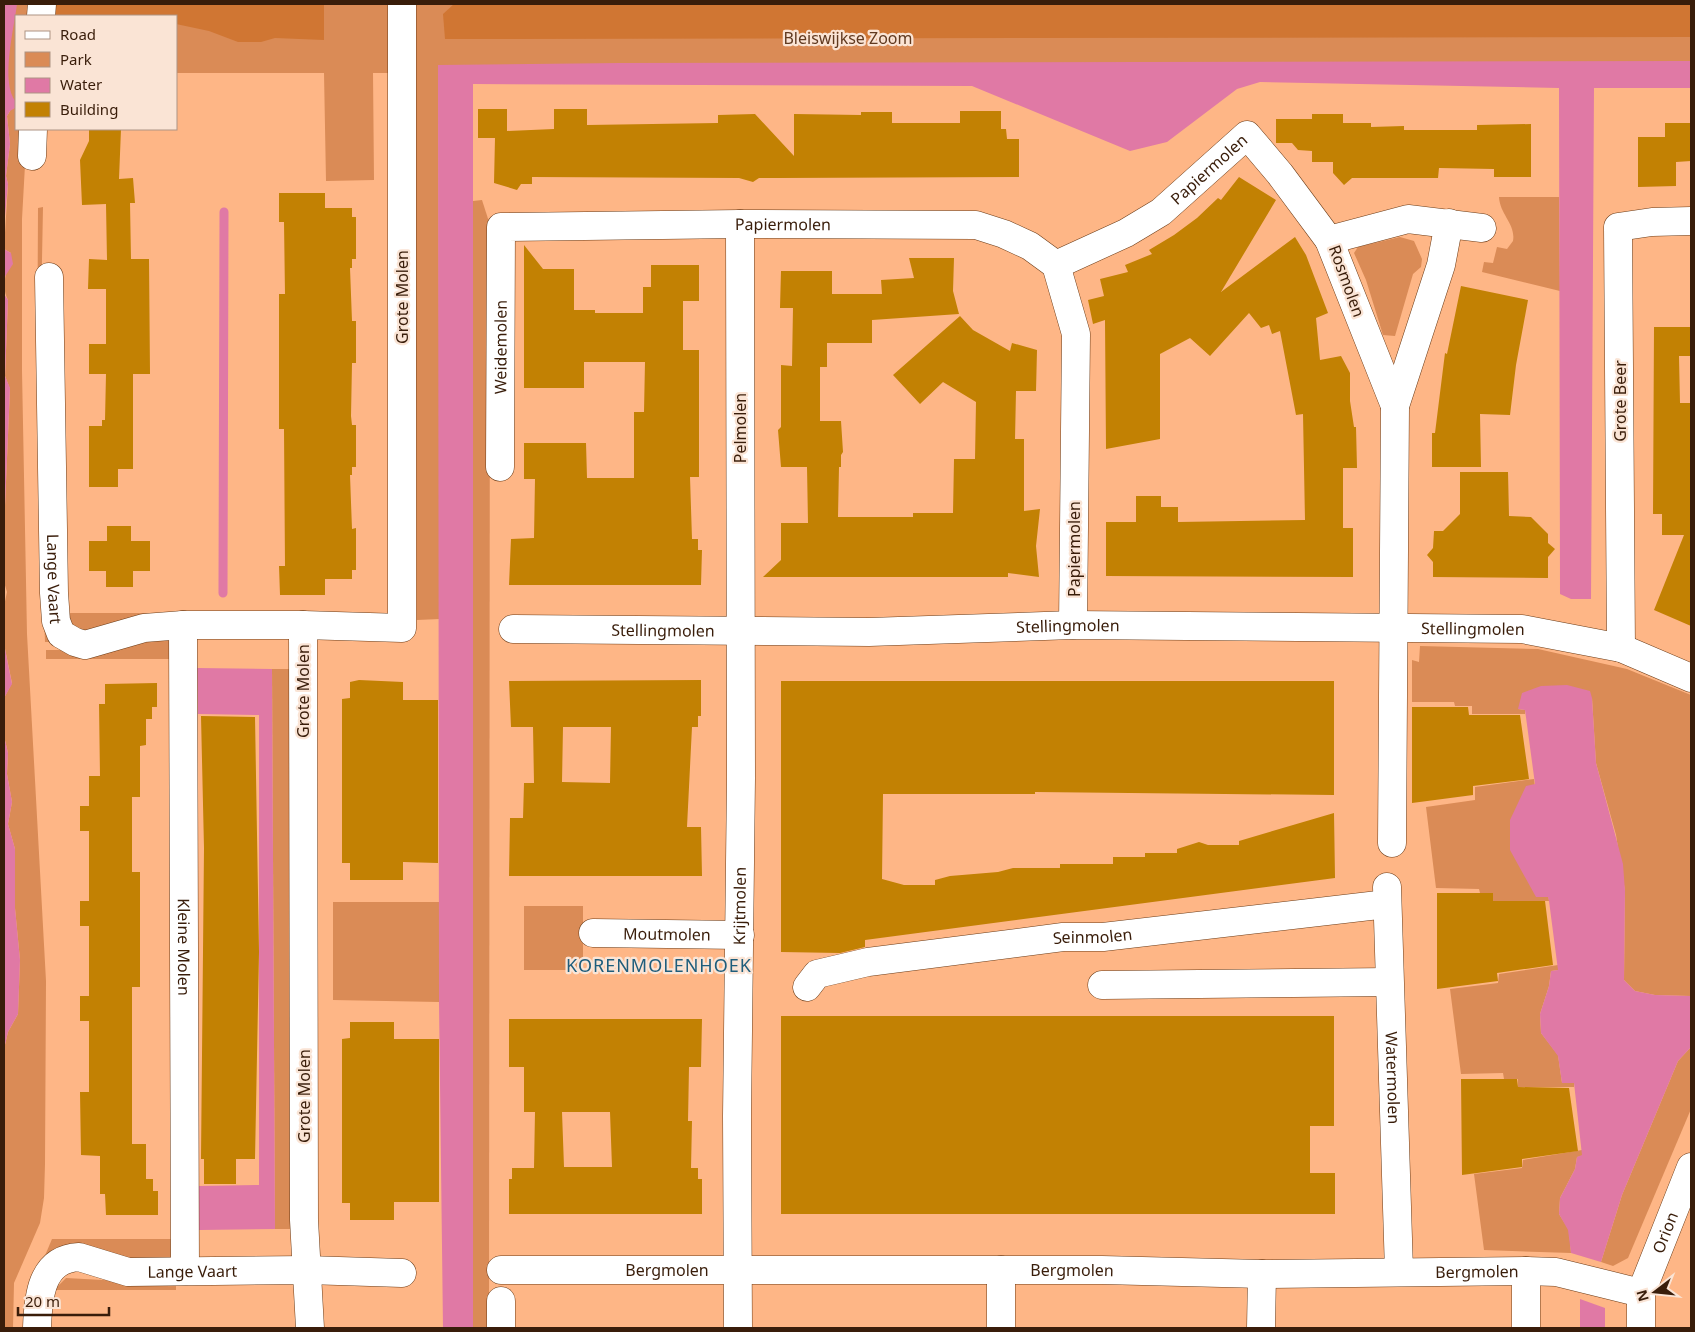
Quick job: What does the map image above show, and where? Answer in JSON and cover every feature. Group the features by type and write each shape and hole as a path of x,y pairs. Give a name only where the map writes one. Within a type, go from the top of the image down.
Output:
{"street":[{"name":"Grote Molen","path":"310,1328 304,1220 303,625 402,628 402,4"},
{"path":"32,156 33,130"},
{"name":"Papiermolen","path":"1056,264 1126,234 1161,212 1247,135 1280,174 1329,240"},
{"name":"Rosmolen","path":"1395,406 1329,240 1408,219 1482,228"},
{"name":"Grote Beer","path":"1621,648 1618,227 1652,222 1691,221"},
{"name":"Rosmolen","path":"1393,628 1395,406 1441,265 1449,223"},
{"name":"Papiermolen","path":"501,227 740,224 976,225 1004,234 1030,246 1056,264 1076,334 1073,625"},
{"name":"Pelmolen","path":"740,224 740,631"},
{"name":"Weidemolen","path":"500,467 501,227"},
{"name":"Lange Vaart","path":"49,277 56,621 61,634 85,645 144,628 183,625 303,625"},
{"name":"Kleine Molen","path":"183,625 185,1270"},
{"name":"Stellingmolen","path":"513,629 869,632 1073,625 1522,629 1621,648 1691,678"},
{"path":"1392,843 1393,628"},
{"name":"Krijtmolen","path":"738,1328 737,1116 740,935 740,631"},
{"name":"Watermolen","path":"1387,895 1399,1270"},
{"name":"Seinmolen","path":"806,987 817,974 868,962 1063,937 1103,937 1387,895"},
{"name":"Moutmolen","path":"593,934 740,935"},
{"path":"1102,985 1389,982"},
{"name":"Orion","path":"1641,1328 1641,1293 1691,1167"},
{"name":"Lange Vaart","path":"37,1328 43,1283 49,1270 62,1260 79,1256 128,1272 307,1270 402,1273"},
{"name":"Bergmolen","path":"501,1270 1001,1270 1262,1274 1399,1270 1526,1271 1556,1272 1641,1293"},
{"path":"1001,1270 1001,1328"},
{"path":"1526,1271 1526,1328"},
{"path":"1261,1328 1262,1274"},
{"path":"501,1301 501,1328"}],"green space":[{"name":"Bleiswijkse Zoom","path":"4,4 1691,4 1691,72 438,73 440,619 417,620 415,73 373,73 374,180 326,181 324,73 178,73 178,15 15,15 15,130 27,130 22,219 22,371 27,634 46,981 45,1164 44,1198 40,1223 14,1283 13,1328 4,1328 4,1049 8,1032 18,1014 20,960 15,908 15,849 8,824 12,802 7,774 8,753 4,736 4,698 12,683 4,644 4,606 7,592 4,582 4,529 10,389 5,376 8,300 5,283 11,253 4,249 8,184 6,176 10,144 7,116 10,111"},
{"path":"53,4 324,4 324,40 275,38 261,42 238,42 209,31 178,24 178,15 53,15"},
{"path":"454,4 1691,4 1691,37 445,39 443,14"},
{"path":"1499,197 1559,197 1560,291 1482,272 1484,262 1493,263 1497,247 1507,249 1513,241 1512,229 1502,209"},
{"path":"482,200 490,225 489,1328 473,1328 473,201"},
{"path":"43,207 41,312 57,642 45,642 37,402 38,208"},
{"path":"1400,237 1414,241 1422,259 1421,267 1413,274 1395,336 1383,335 1366,280 1354,253 1358,247"},
{"path":"63,613 170,613 89,632 69,623"},
{"path":"170,637 171,659 46,659 46,650 67,650"},
{"path":"1420,646 1538,649 1627,669 1691,695 1691,996 1655,995 1635,991 1624,980 1625,891 1616,835 1596,763 1592,698 1518,709 1525,710 1525,714 1472,714 1472,706 1455,706 1454,702 1412,702 1412,660 1419,662"},
{"path":"272,669 292,669 291,1229 275,1229"},
{"path":"1534,779 1549,901 1493,901 1493,893 1480,893 1479,889 1436,888 1426,807 1475,800 1475,787"},
{"path":"333,902 440,902 439,1002 333,1000"},
{"path":"524,906 583,906 583,970 524,970"},
{"path":"1558,965 1558,970 1551,971 1549,986 1540,1014 1541,1033 1558,1055 1562,1083 1574,1082 1574,1087 1518,1087 1518,1079 1504,1079 1503,1073 1461,1074 1450,989 1498,983 1499,974"},
{"path":"1691,1047 1691,1109 1628,1258 1613,1266 1601,1262 1622,1195 1678,1061"},
{"path":"1582,1150 1582,1156 1577,1157 1575,1169 1560,1198 1559,1214 1569,1230 1571,1253 1484,1250 1474,1174 1522,1168 1523,1160"},
{"path":"52,1239 172,1239 172,1260 41,1265"},
{"path":"66,1278 176,1284 176,1290 54,1290"}],"water":[{"path":"4,4 17,4 8,69 15,108 7,116 10,144 6,176 8,184 4,227"},
{"path":"1691,61 1691,88 1594,88 1591,599 1571,599 1560,594 1559,88 1260,82 1237,89 1167,142 1130,151 972,86 473,84 473,1328 443,1328 439,1002 438,65"},
{"path":"4,249 11,253 13,264 4,278"},
{"path":"4,294 8,300 5,376 10,388 4,529"},
{"path":"4,644 12,684 4,698"},
{"path":"197,668 272,669 275,1229 199,1230 199,1186 259,1185 259,715 198,714"},
{"path":"1567,685 1590,691 1592,698 1596,763 1623,864 1625,891 1624,980 1635,991 1655,995 1691,996 1691,1047 1678,1061 1622,1195 1601,1262 1571,1253 1568,1230 1559,1214 1560,1198 1575,1169 1577,1157 1582,1155 1574,1083 1562,1083 1558,1056 1541,1033 1540,1014 1549,986 1551,971 1558,970 1548,897 1536,897 1510,850 1510,820 1526,786 1535,784 1525,710 1518,709 1522,693 1541,686"},
{"path":"4,736 8,753 7,774 12,802 8,824 15,849 15,908 20,960 18,1014 8,1032 4,1049"},
{"path":"1580,1299 1605,1308 1605,1328 1580,1328"}],"building":[{"path":"478,109 507,109 507,131 554,129 554,109 587,109 587,125 718,123 718,115 755,114 794,156 794,114 861,115 861,112 892,112 892,123 960,123 960,111 1001,111 1001,129 1006,129 1007,139 1019,139 1019,177 759,178 753,182 739,178 532,177 532,184 521,184 517,190 494,183 495,138 478,138"},
{"path":"1312,114 1343,114 1343,123 1371,123 1371,127 1404,126 1404,130 1477,130 1477,125 1531,124 1531,177 1494,177 1494,169 1439,168 1438,178 1352,178 1344,185 1333,173 1333,162 1312,162 1312,151 1298,150 1292,143 1276,143 1276,119 1312,119"},
{"path":"1665,123 1691,123 1691,161 1676,162 1676,186 1638,187 1638,137 1665,137"},
{"path":"89,130 121,130 119,179 133,178 135,203 130,203 131,259 149,259 150,374 133,374 133,469 118,469 118,487 89,487 89,426 102,426 102,420 105,420 106,374 89,374 89,344 106,344 106,289 88,289 89,259 107,260 106,204 82,205 80,160 89,141"},
{"path":"1239,177 1276,200 1221,292 1295,237 1306,255 1328,313 1316,318 1320,360 1341,356 1350,373 1350,401 1354,427 1356,427 1357,468 1343,468 1343,528 1353,528 1353,577 1106,576 1106,522 1136,522 1136,496 1161,496 1161,507 1178,507 1178,522 1305,520 1303,414 1296,415 1280,331 1272,334 1269,325 1261,328 1249,313 1210,356 1190,338 1160,354 1160,439 1106,449 1105,320 1093,324 1088,300 1104,296 1100,279 1128,272 1125,265 1152,254 1149,250 1197,218 1218,198 1221,200"},
{"path":"279,193 325,193 325,208 352,208 352,217 356,217 356,259 352,259 352,268 350,268 352,321 356,321 356,363 352,363 351,416 352,425 356,425 356,467 352,467 352,475 350,475 352,529 356,528 356,570 352,570 352,579 325,579 325,595 280,595 279,566 285,566 284,429 279,429 279,294 285,294 284,222 279,222"},
{"path":"524,245 543,269 574,269 574,310 595,310 595,313 643,313 643,287 651,287 651,265 699,265 699,301 683,301 683,350 699,350 699,477 690,477 692,539 698,539 698,550 702,550 701,585 509,585 511,539 534,538 535,479 524,479 524,443 586,443 587,478 634,478 634,412 644,412 645,362 584,362 584,388 524,388"},
{"path":"909,258 954,258 953,291 959,314 872,320 872,343 827,343 827,367 820,367 820,421 841,421 843,452 841,455 841,467 839,467 838,517 913,517 913,513 953,513 954,459 975,459 976,402 943,382 920,404 893,375 960,316 973,330 1010,351 1012,343 1037,350 1036,391 1016,391 1015,439 1024,439 1024,511 1040,509 1036,546 1039,577 1008,573 1008,577 763,577 781,560 781,523 808,523 807,467 781,467 778,430 781,427 781,365 792,366 793,308 780,308 781,271 832,271 832,294 882,294 881,280 914,278"},
{"path":"1461,286 1528,300 1516,365 1510,415 1480,414 1481,467 1432,467 1432,433 1435,433 1445,353 1447,354"},
{"path":"1654,327 1691,327 1691,356 1679,356 1680,403 1691,403 1691,626 1654,610 1684,535 1662,535 1662,514 1653,514"},
{"path":"1460,472 1508,472 1509,516 1531,517 1548,534 1548,543 1555,549 1548,557 1548,578 1433,577 1433,562 1427,555 1433,548 1434,531 1443,531 1460,514"},
{"path":"107,526 131,526 131,541 150,541 150,571 133,571 133,587 106,587 106,571 89,571 89,541 107,541"},
{"path":"359,680 403,682 403,700 438,700 438,863 403,862 403,880 350,880 350,863 342,863 342,699 350,698 350,682"},
{"path":"701,680 701,716 698,716 698,727 692,727 687,827 701,827 702,876 509,876 510,818 523,818 524,783 534,783 533,727 511,727 509,681","holes":["563,727 611,727 610,783 562,782"]},
{"path":"781,681 1334,681 1334,795 1035,792 1035,794 883,794 882,879 904,885 935,885 935,880 950,876 998,872 1013,868 1060,868 1060,864 1113,864 1113,857 1145,857 1145,853 1177,853 1177,849 1199,842 1208,845 1239,845 1239,841 1334,813 1335,878 865,940 865,947 840,953 781,952"},
{"path":"157,683 157,707 152,707 152,719 146,719 146,745 140,746 140,797 132,797 132,872 140,872 140,987 132,987 132,1144 146,1144 146,1179 153,1179 153,1191 158,1191 158,1215 106,1215 105,1194 100,1194 100,1156 81,1155 80,1092 89,1092 89,1021 80,1021 80,996 89,996 89,926 80,926 80,901 89,901 89,831 80,831 80,806 89,806 89,776 100,776 99,704 105,704 105,684"},
{"path":"1412,707 1468,707 1469,715 1520,715 1529,779 1473,786 1473,795 1412,803"},
{"path":"201,716 255,717 259,952 255,1159 236,1159 236,1184 204,1184 204,1159 201,1159 204,848"},
{"path":"1437,893 1493,893 1493,901 1545,901 1553,965 1497,973 1498,981 1437,989"},
{"path":"781,1016 1334,1016 1334,1126 1310,1126 1310,1173 1335,1173 1335,1214 781,1214"},
{"path":"509,1019 702,1019 701,1067 689,1067 688,1121 692,1121 691,1168 698,1168 698,1179 702,1179 702,1214 509,1214 509,1179 512,1179 512,1168 534,1168 535,1112 524,1112 524,1067 509,1067","holes":["562,1112 610,1112 612,1167 564,1167"]},
{"path":"350,1022 394,1022 394,1039 439,1039 439,1202 394,1202 394,1220 350,1220 350,1203 342,1203 342,1039 350,1038"},
{"path":"1461,1079 1517,1079 1518,1087 1569,1088 1578,1151 1522,1159 1522,1167 1462,1175"}],"waterway":[{"path":"223,593 224,212"}],"district":[{"name":"KORENMOLENHOEK","path":"659,965"}]}
